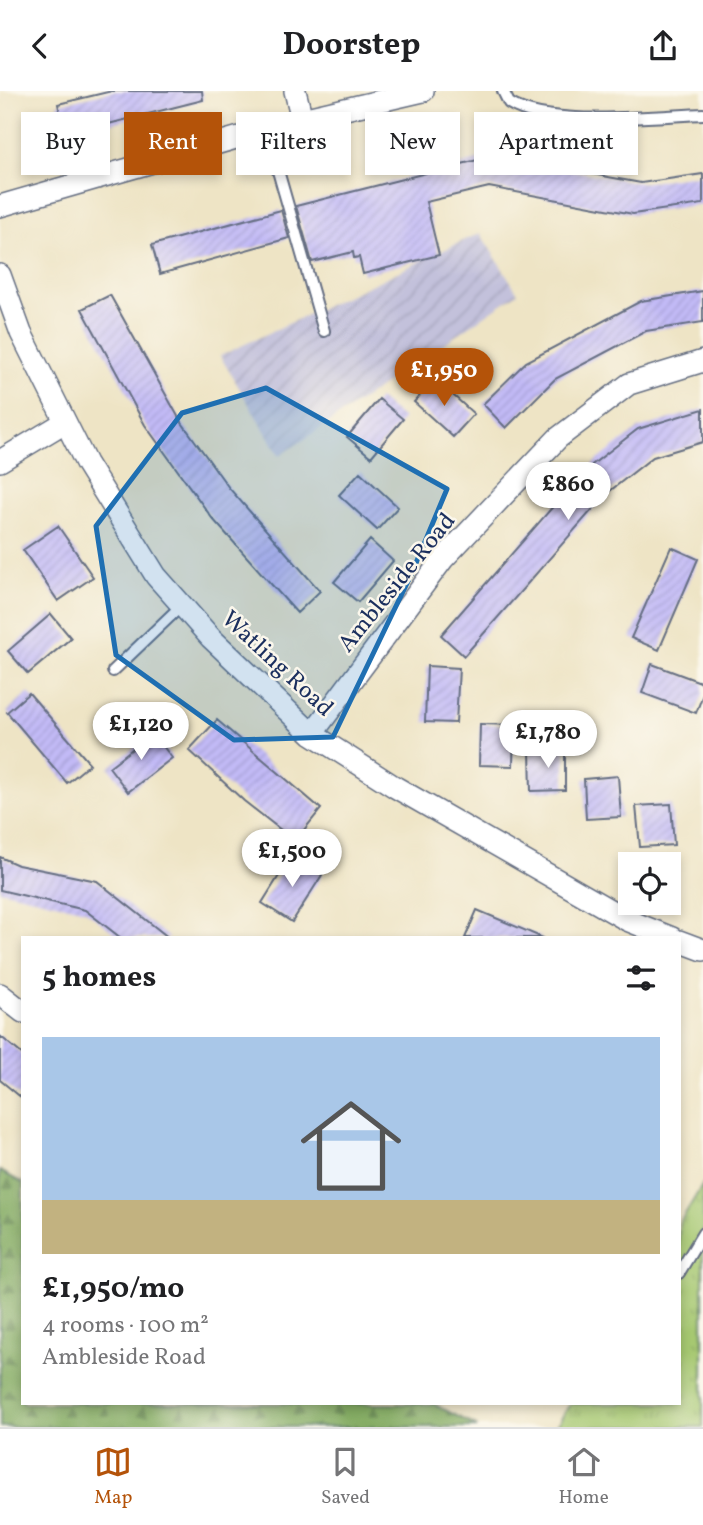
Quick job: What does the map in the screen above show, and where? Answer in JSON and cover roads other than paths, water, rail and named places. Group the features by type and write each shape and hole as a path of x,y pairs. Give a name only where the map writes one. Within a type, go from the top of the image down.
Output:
{"street":[{"path":"295,91 300,112"},
{"path":"332,112 423,91"},
{"path":"0,206 236,138"},
{"name":"Watling Road","path":"0,275 21,333 65,422 156,576 211,638 312,734 624,929 661,936"},
{"name":"Ambleside Road","path":"312,734 443,559 558,438 629,384 703,361"},
{"path":"0,461 65,422"},
{"path":"681,942 703,950"},
{"path":"0,995 21,1011"}],"lane":[{"path":"503,91 509,103 534,114 595,117 703,114"},
{"path":"279,175 324,331"},
{"path":"113,671 182,605"},
{"path":"681,1270 703,1233"}]}
